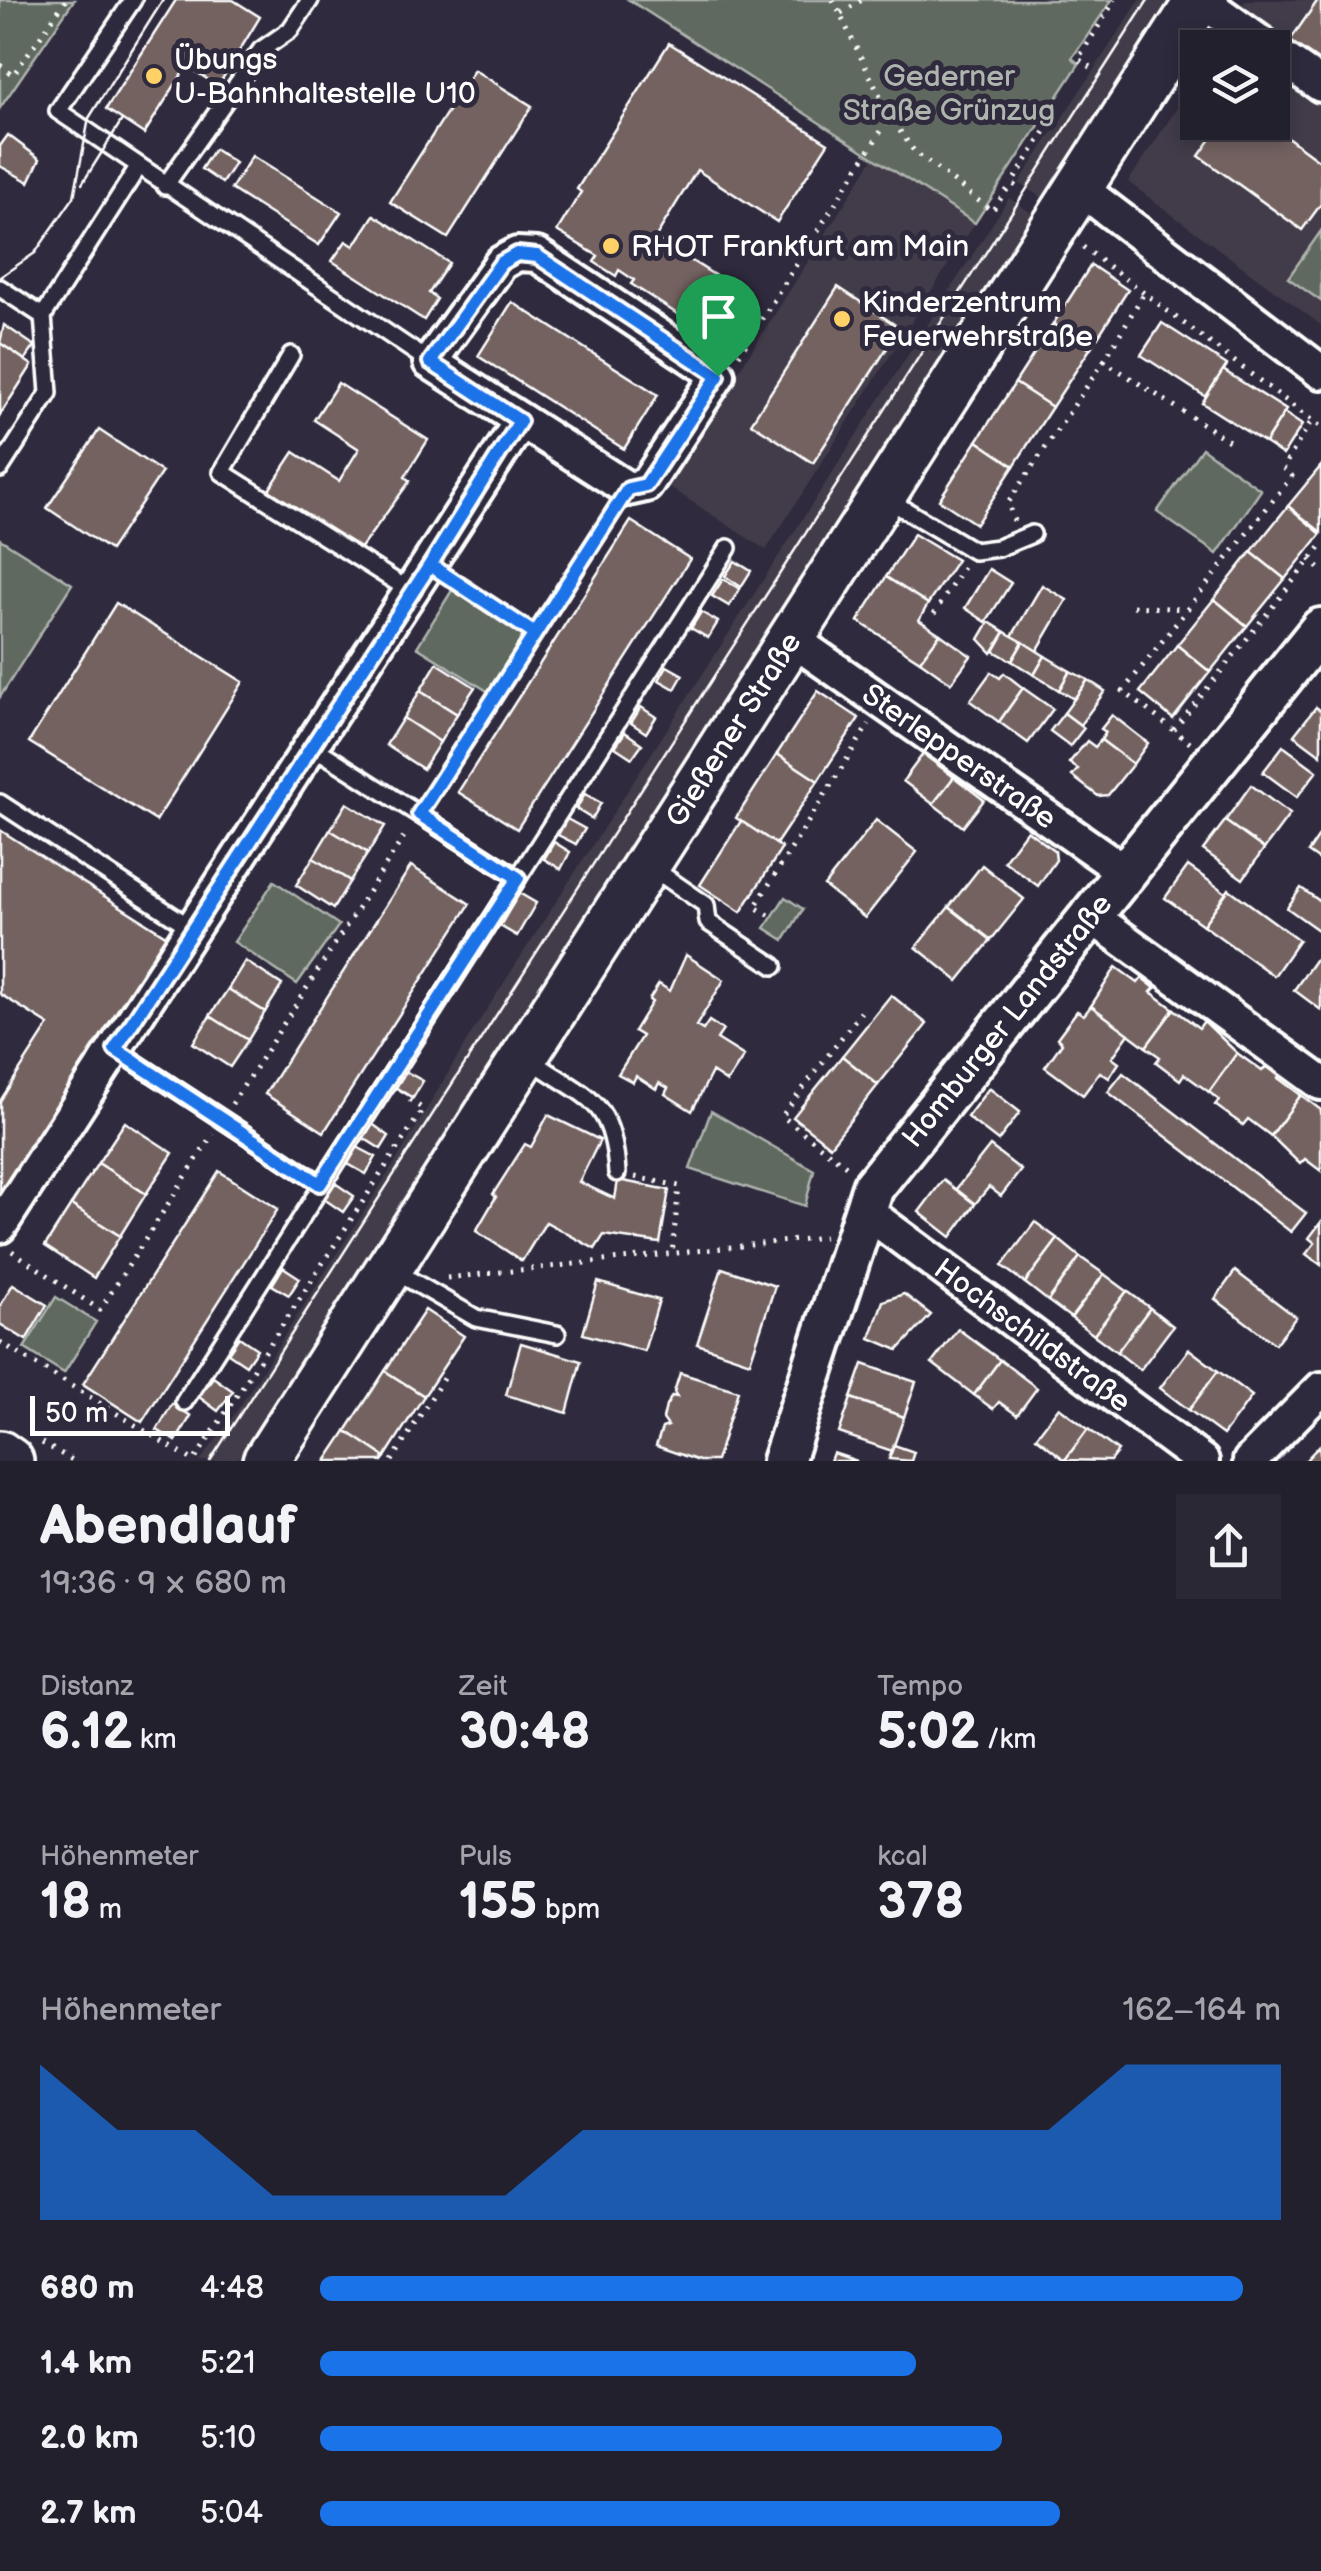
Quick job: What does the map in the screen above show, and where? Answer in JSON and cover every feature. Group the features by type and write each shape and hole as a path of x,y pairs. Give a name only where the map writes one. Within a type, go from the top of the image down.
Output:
{"main road":[{"name":"Gießener Straße","path":"266,1461 402,1275 524,1054 879,494 1081,190 1200,0"},
{"path":"0,1454 10,1461"}],"street":[{"path":"1200,0 1243,30"},
{"path":"1290,63 1321,85"},
{"path":"1081,190 1321,372"},
{"path":"517,254 537,256 718,376 646,485 628,489 430,362 501,263 517,254"},
{"path":"0,1226 520,421"},
{"name":"Homburger Landstraße","path":"782,1461 865,1210 1090,916 1128,874 1321,629"},
{"name":"Sterlepperstraße","path":"789,636 1128,874"},
{"path":"1090,916 1321,1083"},
{"name":"Hochschildstraße","path":"865,1210 1202,1461"},
{"path":"1250,1461 1321,1389"}],"lane":[{"path":"133,0 58,111 420,351 430,362"},
{"path":"166,186 261,50 290,30 310,0"},
{"path":"0,469 48,393 43,316 138,167"},
{"path":"0,288 43,316"},
{"path":"292,355 222,472 421,578"},
{"path":"879,494 974,550 998,548 1032,534"},
{"path":"184,1402 728,548"},
{"path":"312,746 518,878"},
{"path":"0,803 193,929"},
{"path":"645,863 706,905 708,922 774,966"},
{"path":"115,1049 320,1184"},
{"path":"524,1054 604,1110 616,1140 617,1173"},
{"path":"402,1275 476,1318 557,1334"}],"path":[{"path":"0,66 13,76 66,0"},
{"path":"833,0 890,117 914,151 992,211 1014,185 1055,116 1062,121"},
{"path":"841,12 862,0"},
{"path":"1091,67 1078,59 1115,0"},
{"path":"718,376 732,367 890,117"},
{"path":"1080,245 1321,427"},
{"path":"1008,502 1104,361 1144,293"},
{"path":"1104,361 1232,443"},
{"path":"1215,765 1123,691 1292,476 1283,468 1312,420"},
{"path":"0,1243 100,1310 628,489"},
{"path":"1174,730 1321,546"},
{"path":"934,614 974,550"},
{"path":"1310,559 1321,570"},
{"path":"421,578 535,634"},
{"path":"1133,606 1184,609"},
{"path":"1272,607 1280,614"},
{"path":"1234,654 1244,661"},
{"path":"1200,698 1209,705"},
{"path":"769,915 755,907 884,701"},
{"path":"402,1275 672,1255 865,1210 782,1116 861,1012"},
{"path":"0,1342 194,1461 423,1108 418,1105"},
{"path":"617,1173 680,1186 672,1255"},
{"path":"392,1461 444,1377"}],"shaded area":[{"path":"1140,0 1168,0 1042,198 1019,183"},
{"path":"1246,0 1321,0 1321,65 1290,43 1290,30 1271,30 1240,8"},
{"path":"1290,81 1321,104 1321,325 1128,182 1180,104 1180,140 1290,140"},
{"name":"Kinderzentrum Feuerwehrstraße","path":"874,157 975,223 766,550 657,479 687,453"},
{"path":"1009,198 1033,214 256,1432 237,1461 200,1461 230,1421 396,1161 471,1034"}],"green space":[{"path":"0,0 74,0 0,108"},
{"name":"Gederner Straße Grünzug","path":"629,0 1112,0 1072,58 1079,64 975,223"},
{"path":"1321,231 1321,301 1288,278"},
{"path":"1202,448 1261,490 1217,554 1157,512"},
{"path":"0,539 72,584 0,697"},
{"path":"454,587 526,633 489,692 417,647"},
{"path":"274,881 339,925 297,984 234,942"},
{"path":"785,897 803,909 784,940 765,928"},
{"path":"711,1111 814,1170 805,1206 690,1169"},
{"path":"56,1297 96,1322 64,1373 24,1348"}],"building":[{"name":"Übungs U-Bahnhaltestelle U10","path":"176,0 233,0 260,17 218,86 187,66 144,134 106,109"},
{"path":"1318,0 1321,0 1321,64 1290,41"},
{"path":"669,43 828,143 777,222 697,170 655,238 735,288 708,334 631,284 634,280 619,270 616,276 594,262 598,256 557,231 581,192 577,189"},
{"path":"474,70 532,106 448,238 390,202"},
{"path":"8,135 40,159 29,182 0,166 0,146"},
{"path":"1290,139 1321,162 1321,204 1302,230 1199,156 1210,140"},
{"path":"214,149 235,163 222,183 201,169"},
{"path":"252,156 341,212 319,245 231,189"},
{"path":"374,215 449,263 429,293 437,299 424,320 332,261 346,241 354,246"},
{"path":"1091,265 1128,290 1090,349 1053,324"},
{"path":"838,287 900,328 813,463 751,423"},
{"path":"512,302 658,395 624,449 478,356"},
{"path":"1162,323 1227,365 1206,397 1141,355"},
{"path":"1053,324 1090,349 1052,407 1015,383"},
{"path":"4,325 35,346 25,360 0,343"},
{"path":"0,343 32,365 0,415"},
{"path":"1223,370 1286,410 1265,443 1202,403"},
{"path":"338,383 428,440 405,477 410,481 360,549 269,490 294,452 339,481 359,449 314,420"},
{"path":"1015,383 1052,407 1014,466 977,441"},
{"path":"1284,413 1302,425 1283,455 1265,443"},
{"path":"99,430 162,472 110,550 47,508"},
{"path":"977,441 1014,466 976,524 939,500"},
{"path":"1321,466 1321,532 1288,506"},
{"path":"1288,506 1321,534 1285,579 1251,552"},
{"path":"631,521 690,559 517,829 458,792"},
{"path":"914,534 957,560 928,604 886,577"},
{"path":"1251,552 1285,579 1247,626 1214,599"},
{"path":"735,561 751,571 741,587 725,576"},
{"path":"989,569 1011,583 986,622 965,608"},
{"path":"886,577 928,604 919,620 940,634 920,661 858,621"},
{"path":"723,579 740,589 729,606 712,596"},
{"path":"1042,585 1067,600 1037,651 1012,636"},
{"path":"1214,599 1247,626 1210,672 1177,645"},
{"path":"116,603 243,682 156,821 29,742"},
{"path":"701,612 718,622 708,638 691,628"},
{"path":"989,622 1005,632 992,653 979,639"},
{"path":"1005,632 1023,642 1012,661 994,651"},
{"path":"940,634 971,656 951,683 920,661"},
{"path":"1023,642 1045,656 1034,675 1012,661"},
{"path":"1177,645 1210,672 1173,719 1140,692"},
{"path":"1045,656 1070,671 1059,690 1034,675"},
{"path":"437,663 475,687 457,714 420,691"},
{"path":"667,666 683,675 675,689 659,680"},
{"path":"1070,671 1088,680 1074,699 1059,690"},
{"path":"991,672 1000,678 1004,673 1023,688 999,722 970,701"},
{"path":"1088,680 1105,691 1080,725 1064,713"},
{"path":"1023,688 1053,709 1028,743 999,722"},
{"path":"420,691 457,714 440,742 403,718"},
{"path":"818,691 859,718 818,781 777,754"},
{"path":"641,707 656,717 646,733 631,723"},
{"path":"1316,707 1321,711 1321,755 1294,735"},
{"path":"1064,713 1084,728 1070,746 1050,731"},
{"path":"1112,715 1148,743 1133,764 1101,740 1106,732 1101,729"},
{"path":"403,718 440,742 423,769 386,745"},
{"path":"625,732 642,744 632,758 615,747"},
{"path":"1101,740 1133,764 1108,795 1098,796 1072,776 1078,769 1069,763 1087,741 1095,747"},
{"path":"1283,746 1317,771 1297,797 1263,772"},
{"path":"777,754 818,781 776,844 736,818"},
{"path":"923,754 954,777 933,804 903,781"},
{"path":"954,777 984,800 963,827 933,804"},
{"path":"1251,785 1290,814 1264,849 1225,821"},
{"path":"585,794 601,803 592,819 576,809"},
{"path":"347,803 385,826 368,853 330,830"},
{"path":"567,819 585,829 576,844 558,835"},
{"path":"876,820 917,852 865,918 824,886"},
{"path":"741,821 782,848 741,912 700,885"},
{"path":"1225,821 1264,849 1243,879 1203,850"},
{"path":"0,830 167,936 0,1201 0,1101 49,1025 0,994"},
{"path":"330,830 368,853 350,881 313,858"},
{"path":"1027,830 1055,851 1056,860 1038,886 1004,861"},
{"path":"1321,833 1321,861 1308,852"},
{"path":"554,842 570,852 561,869 544,859"},
{"path":"313,858 350,881 333,909 296,885"},
{"path":"982,865 1024,899 991,940 949,907"},
{"path":"411,866 470,904 324,1132 265,1094"},
{"path":"1188,866 1226,893 1203,925 1165,898"},
{"path":"1301,888 1321,902 1321,932 1287,908"},
{"path":"1229,889 1299,940 1274,976 1203,925"},
{"path":"519,893 536,903 517,936 500,926"},
{"path":"949,907 991,940 958,981 916,947"},
{"path":"686,955 724,980 696,1026 703,1030 709,1021 723,1030 717,1039 744,1056 727,1082 712,1072 692,1111 665,1094 668,1088 659,1083 656,1089 636,1076 633,1082 618,1074 642,1036 634,1031 652,1002 649,1000 659,984 670,991"},
{"path":"1318,956 1321,959 1321,1010 1294,990"},
{"path":"245,961 282,985 265,1012 228,989"},
{"path":"1116,967 1138,983 1142,978 1155,988 1151,992 1174,1009 1146,1047 1091,1006"},
{"path":"228,989 265,1012 248,1040 210,1016"},
{"path":"891,995 927,1024 878,1085 842,1056"},
{"path":"1091,1006 1129,1034 1112,1058 1119,1063 1109,1078 1100,1072 1083,1095 1045,1067 1062,1043 1057,1038 1077,1011 1084,1015"},
{"path":"1174,1009 1199,1028 1204,1021 1237,1053 1209,1092 1184,1074 1180,1080 1156,1062 1160,1057 1146,1047"},
{"path":"210,1016 248,1040 230,1067 193,1043"},
{"path":"1237,1053 1262,1071 1268,1064 1281,1074 1278,1078 1301,1095 1271,1136 1248,1119 1243,1125 1215,1105 1219,1100 1209,1092"},
{"path":"842,1056 878,1085 830,1146 793,1117"},
{"path":"405,1071 423,1081 413,1098 395,1087"},
{"path":"1123,1073 1306,1213 1291,1232 1108,1092"},
{"path":"989,1088 1020,1112 998,1141 967,1117"},
{"path":"1301,1095 1321,1110 1321,1171 1305,1159 1300,1164 1271,1136"},
{"path":"548,1115 600,1140 579,1182 615,1199 618,1180 669,1190 660,1243 604,1235 595,1249 546,1222 522,1261 476,1231 496,1197 493,1194 525,1144 531,1147"},
{"path":"125,1122 173,1153 146,1194 98,1163"},
{"path":"371,1123 389,1136 381,1149 362,1137"},
{"path":"990,1146 1021,1170 1001,1196 989,1187 975,1204 956,1189"},
{"path":"357,1147 376,1157 366,1174 348,1164"},
{"path":"98,1163 146,1194 120,1236 71,1205"},
{"path":"219,1171 278,1209 142,1422 83,1384"},
{"path":"943,1180 975,1204 951,1237 919,1212"},
{"path":"335,1183 354,1196 343,1212 324,1199"},
{"path":"71,1205 120,1236 94,1278 45,1246"},
{"path":"1035,1222 1058,1239 1025,1283 1002,1266"},
{"path":"1321,1222 1321,1265 1306,1254 1315,1243 1309,1238"},
{"path":"1058,1239 1080,1257 1048,1301 1025,1283"},
{"path":"1080,1257 1104,1274 1071,1318 1048,1301"},
{"path":"283,1267 300,1278 289,1295 272,1285"},
{"path":"722,1268 775,1286 750,1362 697,1344"},
{"path":"1235,1271 1296,1317 1275,1344 1215,1299"},
{"path":"1104,1274 1127,1291 1094,1335 1071,1318"},
{"path":"598,1282 659,1300 644,1351 583,1334"},
{"path":"13,1284 47,1305 26,1340 0,1324 0,1306"},
{"path":"1127,1291 1150,1308 1117,1352 1094,1335"},
{"path":"904,1294 931,1315 898,1350 870,1338 883,1301"},
{"path":"1150,1308 1173,1326 1140,1370 1117,1352"},
{"path":"425,1310 464,1336 424,1396 385,1371"},
{"path":"958,1329 1000,1360 974,1395 932,1363"},
{"path":"239,1337 257,1349 246,1365 228,1353"},
{"path":"521,1343 581,1361 567,1413 506,1395"},
{"path":"1189,1349 1218,1371 1189,1410 1160,1388"},
{"path":"1000,1360 1037,1388 1017,1415 999,1402 993,1409 974,1395"},
{"path":"863,1364 916,1382 904,1417 851,1398"},
{"path":"385,1371 424,1396 385,1457 346,1431"},
{"path":"1218,1371 1252,1396 1223,1435 1189,1410"},
{"path":"680,1373 738,1391 716,1461 699,1461 656,1446 662,1428 668,1426 663,1419 672,1396 677,1397 674,1392"},
{"path":"213,1377 233,1391 218,1411 199,1397"},
{"path":"851,1398 904,1417 892,1451 839,1433"},
{"path":"172,1404 191,1416 176,1441 157,1430"},
{"path":"1059,1407 1088,1429 1065,1460 1036,1437"},
{"path":"1088,1429 1118,1451 1110,1461 1065,1460"},
{"path":"346,1431 385,1457 382,1461 326,1461"},
{"path":"894,1445 914,1452 911,1461 889,1459"},
{"path":"1319,1446 1321,1461 1305,1461"},
{"path":"833,1453 857,1461 830,1461"}],"tram line":[{"path":"0,277 35,253 74,197 89,118 163,0"},
{"path":"210,1461 1148,0"},
{"path":"82,184 122,120"}],"place":[{"name":"Übungs U-Bahnhaltestelle U10","path":"154,76"},
{"name":"RHOT Frankfurt am Main","path":"611,246"},
{"name":"Kinderzentrum Feuerwehrstraße","path":"842,319"}],"route":[{"path":"718,376 537,256 517,254 501,263 430,362 520,421 430,565 535,634 419,814 518,878 320,1184 115,1049 430,565 535,634 628,489 646,485 718,376"}]}
